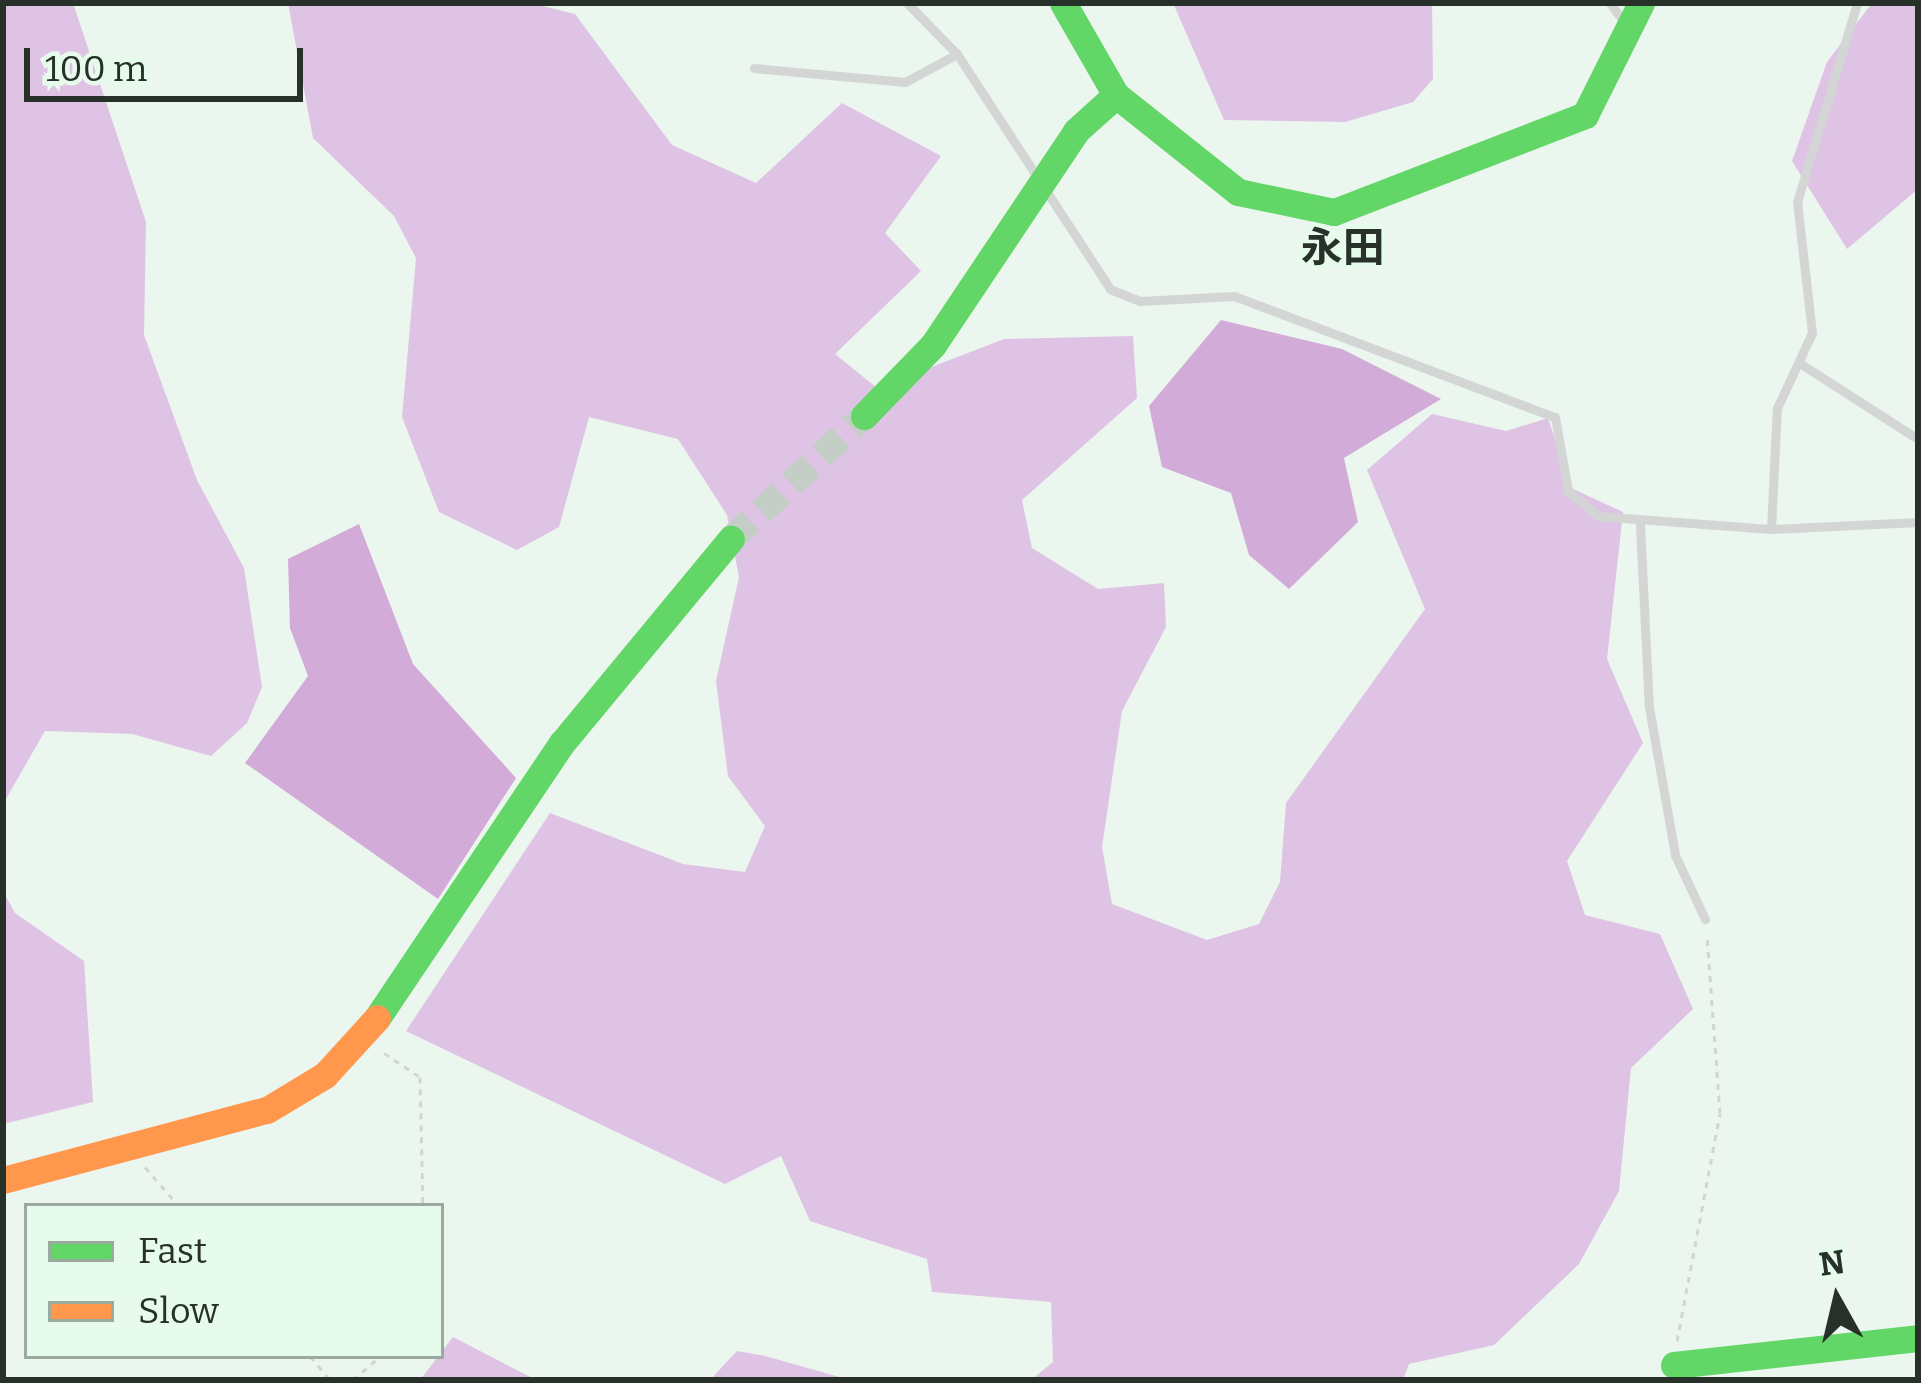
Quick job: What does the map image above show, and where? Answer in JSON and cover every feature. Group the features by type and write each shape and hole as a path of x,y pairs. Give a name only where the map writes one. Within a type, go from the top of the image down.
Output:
{"street":[{"path":"1064,3 1116,95 1238,192 1334,212 1585,115 1625,9"},
{"path":"864,416 933,345 1043,177 1116,95"},
{"path":"3,1180 132,1152 267,1110 363,1039 457,886 731,539"},
{"path":"1674,1365 1918,1338"}],"lane":[{"path":"907,3 956,54 1043,177 1110,289 1140,301 1234,296 1555,417 1568,491 1598,516 1640,525 1771,529 1918,522"},
{"path":"1771,529 1777,408 1812,333 1797,202 1857,3"},
{"path":"754,68 905,82 956,54"},
{"path":"1801,364 1918,439"},
{"path":"1640,525 1649,707 1675,855 1705,919"}],"path":[{"path":"1674,1365 1720,1113 1705,919"},
{"path":"363,1039 420,1077 423,1203"},
{"path":"132,1152 176,1203"},
{"path":"353,1380 378,1359"}],"shaded area":[{"path":"3,3 73,3 146,222 144,335 197,480 244,568 262,687 247,723 211,756 132,734 45,731 3,804"},
{"path":"288,3 531,3 575,14 672,145 756,183 842,103 941,156 885,233 921,271 835,354 877,388 1004,339 1133,336 1137,398 1022,500 1032,548 1098,589 1164,583 1166,627 1122,711 1102,847 1112,904 1207,940 1259,924 1280,882 1286,803 1425,609 1367,470 1432,414 1506,431 1548,418 1571,488 1623,512 1607,659 1643,743 1567,861 1585,915 1660,934 1693,1009 1631,1068 1619,1191 1579,1264 1494,1345 1409,1364 1403,1380 1031,1380 1053,1362 1051,1302 932,1292 927,1259 810,1221 781,1156 725,1184 406,1031 550,813 683,864 745,872 765,826 728,776 716,681 739,577 727,515 678,439 589,417 559,527 517,550 439,512 402,417 416,258 394,216 313,138"},
{"path":"1173,3 1432,3 1433,79 1413,102 1345,122 1224,120"},
{"path":"1872,3 1918,3 1918,189 1847,249 1792,161 1827,62"},
{"path":"1221,320 1342,349 1441,399 1344,458 1358,522 1289,589 1249,555 1231,493 1162,467 1149,406"},
{"path":"359,524 413,664 516,778 438,899 245,763 308,676 290,628 288,559"},
{"path":"3,891 15,913 84,961 93,1102 3,1124"},
{"path":"453,1337 536,1380 420,1380 436,1359 444,1359 444,1349"},
{"path":"737,1351 765,1356 850,1380 710,1380"}],"tunnel":[{"path":"731,539 864,416"}],"traffic: fast":[{"path":"1063,3 1116,95 1238,192 1334,212 1585,115 1641,3"},
{"path":"864,416 933,345 1076,131 1116,95"},
{"path":"377,1018 562,743 731,539"},
{"path":"1674,1365 1918,1338"}],"traffic: slow":[{"path":"3,1180 267,1110 325,1075 377,1018"}],"district":[{"name":"永田","path":"1343,248"}]}
